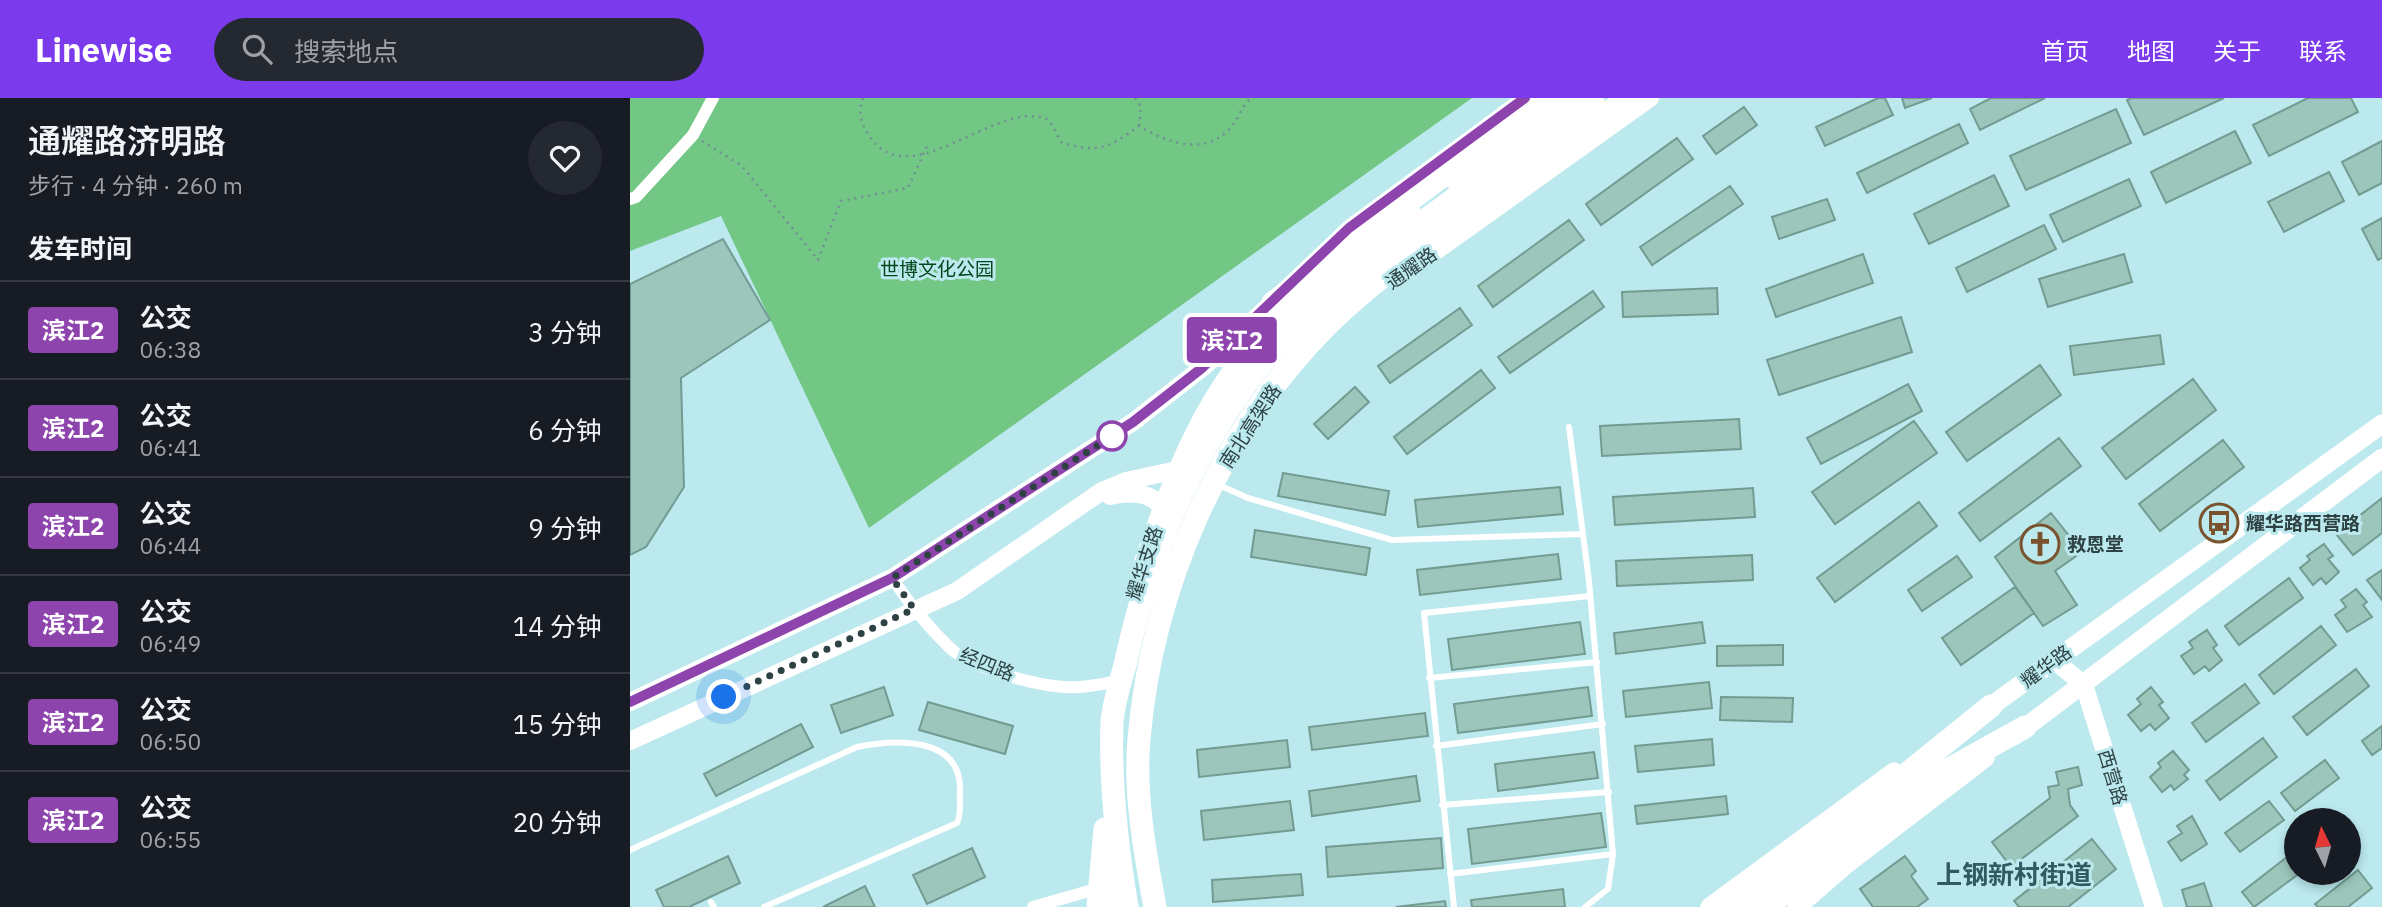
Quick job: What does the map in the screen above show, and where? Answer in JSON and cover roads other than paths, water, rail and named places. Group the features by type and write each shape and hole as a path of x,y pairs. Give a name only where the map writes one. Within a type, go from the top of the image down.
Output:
{"highway":[{"path":"1273,303 1434,179 1546,98"},
{"name":"南北高架路","path":"1127,907 1118,853 1112,721 1135,620 1176,504 1233,403 1314,307 1390,246 1593,98"},
{"name":"南北高架路","path":"1155,907 1142,829 1139,741 1153,638 1199,508 1251,419 1286,370 1329,323 1399,263 1629,98"},
{"path":"1330,276 1361,237"},
{"path":"1735,907 1856,816 1991,706"},
{"path":"1098,907 1112,721"},
{"path":"1766,907 1946,771 2025,727"}],"main road":[{"name":"耀华路","path":"1710,907 1845,806 1991,706 2382,424"},
{"name":"耀华路","path":"1797,907 1844,866 2025,727 2382,458"}],"street":[{"path":"630,199 636,197 693,135 713,98"},
{"path":"630,702 892,578 1133,422 1202,368 1349,228 1525,98"},
{"path":"1330,276 1440,191 1569,98"},
{"name":"通耀路","path":"1219,485 1252,429 1291,379 1331,334 1366,302 1650,98"},
{"name":"耀华支路","path":"1114,907 1111,885 1108,754 1114,682 1131,600 1162,508 1206,411 1227,376 1276,320 1330,276"},
{"path":"630,741 914,609 957,592 1102,491 1126,481 1177,470"},
{"name":"耀华支路","path":"1163,907 1156,874 1149,797 1149,721 1170,612 1219,485"},
{"path":"1084,506 1127,492 1156,499 1162,508"},
{"name":"经四路","path":"892,578 914,609 952,650 1011,677 1075,688 1114,682"},
{"path":"2054,660 2084,685"},
{"name":"西营路","path":"2084,685 2154,907"},
{"path":"1033,907 1111,885"}],"lane":[{"path":"1569,427 1597,662 1613,853 1608,889 1585,907"},
{"path":"1219,485 1248,498 1392,540 1583,534"},
{"path":"1454,907 1424,613 1590,596"},
{"path":"1429,678 1597,662"},
{"path":"1436,746 1603,724"},
{"path":"630,850 857,747 895,741 934,749 951,758 958,771 960,783 961,816 957,823 764,907"},
{"path":"1442,805 1609,792"},
{"path":"1450,874 1613,853"}],"place":[{"name":"耀华路西营路","path":"2219,523"},
{"name":"救恩堂","path":"2040,544"}],"district":[{"name":"上钢新村街道","path":"2014,875"}],"park label":[{"name":"世博文化公园","path":"937,269"}]}
